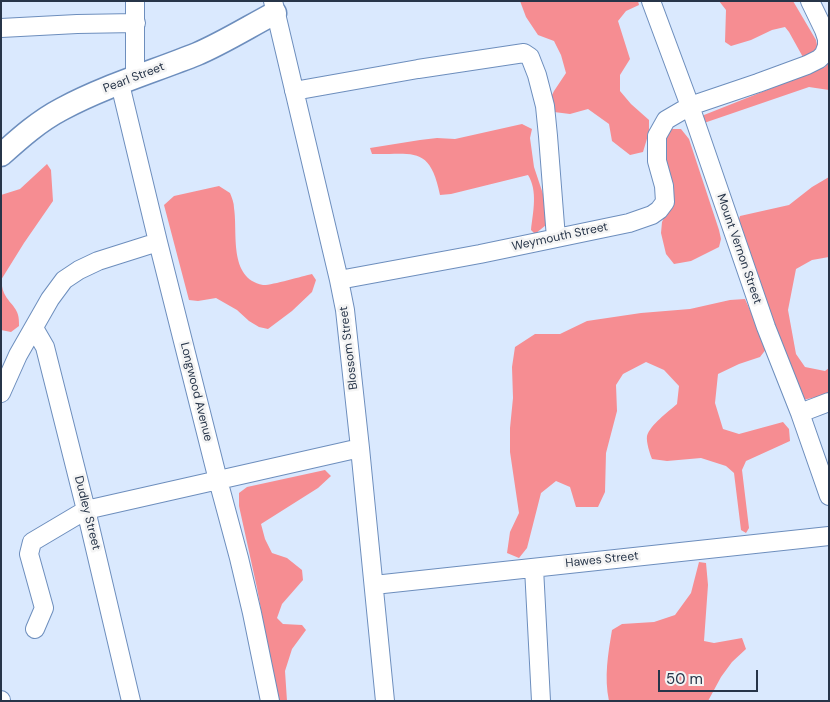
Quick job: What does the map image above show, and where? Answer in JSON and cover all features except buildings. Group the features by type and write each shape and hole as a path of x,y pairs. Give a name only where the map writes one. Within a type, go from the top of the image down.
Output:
{"main road":[{"name":"Pearl Street","path":"1,155 52,114 128,80 200,53 274,7"}],"street":[{"name":"Longwood Avenue","path":"136,1 136,23 128,80 158,242 252,612 270,701"},
{"name":"Mount Vernon Street","path":"651,1 690,106 766,327 800,413 829,496"},
{"name":"Weymouth Street","path":"339,280 629,224 652,215 665,202 664,186 657,161 658,136 666,120 690,106 758,83 819,59 826,49 827,39 810,1"},
{"name":"Blossom Street","path":"274,7 345,310 385,701"},
{"path":"1,28 136,23"},
{"path":"294,91 524,53 530,57 545,106 556,238"},
{"path":"1,393 18,355 50,299 64,280 98,261 158,242"},
{"name":"Dudley Street","path":"34,328 46,347 131,701"},
{"path":"800,413 829,402"},
{"path":"35,628 44,608 29,554 32,542 86,510 360,448"},
{"name":"Hawes Street","path":"374,585 829,536"},
{"path":"534,568 541,701"}],"shaded area":[{"path":"520,1 638,1 639,5 626,11 618,21 630,59 620,75 620,91 649,120 649,132 643,152 630,155 612,141 609,124 588,109 570,114 554,112 548,103 566,73 561,55 554,41 538,35 526,17"},
{"path":"719,1 793,1 816,40 818,50 804,59 785,27 731,46 725,42 726,10"},
{"path":"829,62 829,90 809,87 704,123 700,120 704,115 825,67"},
{"path":"522,124 532,129 530,138 534,167 548,209 546,225 535,234 531,230 534,195 528,175 440,195 436,179 425,160 409,154 372,154 370,148 437,138 455,139"},
{"path":"671,129 681,129 689,139 721,239 719,247 691,261 674,264 666,254 661,233 662,222 669,207 663,147 665,136"},
{"path":"47,164 51,170 53,201 1,280 1,195 20,189"},
{"path":"829,177 829,257 812,260 796,269 788,310 796,354 805,367 825,371 829,368 829,394 803,400 797,394 738,222 740,216 789,205 812,187"},
{"path":"219,186 230,193 233,201 237,253 239,264 244,274 252,281 263,285 312,274 316,280 312,292 292,311 268,329 259,327 237,310 216,298 198,301 189,300 164,205 174,196"},
{"path":"1,281 4,293 18,315 19,320 19,326 11,332 1,330"},
{"path":"745,299 767,348 760,357 718,374 715,403 723,429 739,434 783,422 789,429 790,441 746,461 742,470 749,528 746,533 741,530 734,473 726,466 701,458 667,461 652,459 647,436 655,423 677,404 679,386 664,370 646,362 623,374 616,385 617,411 606,453 605,492 598,507 576,507 570,487 556,481 541,493 527,548 519,558 507,553 510,532 519,513 510,452 513,398 512,367 515,347 535,334 560,334 587,321 641,313 690,309 730,300"},
{"path":"325,470 331,476 318,488 261,524 265,539 272,553 287,558 302,570 303,580 282,604 277,618 283,624 302,625 306,630 292,649 285,671 287,701 278,701 257,588 239,506 239,493 247,487"},
{"path":"699,562 706,563 708,585 704,641 714,643 742,638 746,649 732,662 721,677 708,701 609,701 607,674 612,630 622,624 654,622 675,615 691,593"}]}
